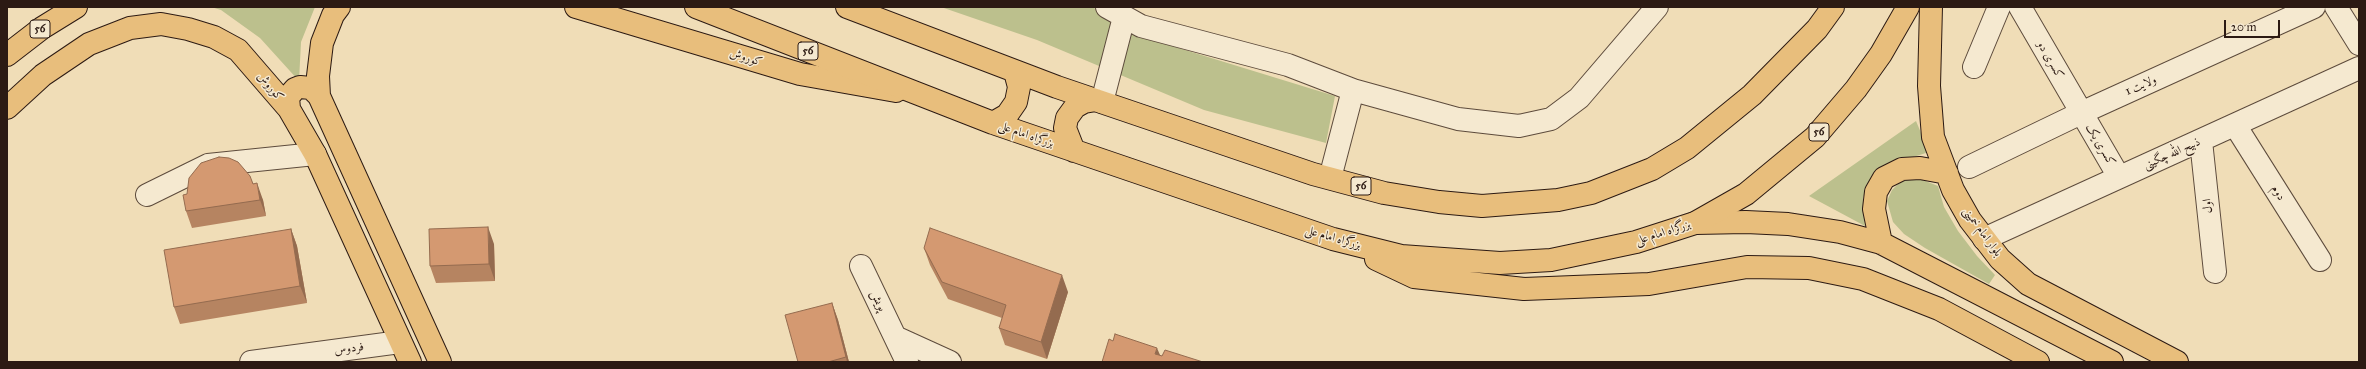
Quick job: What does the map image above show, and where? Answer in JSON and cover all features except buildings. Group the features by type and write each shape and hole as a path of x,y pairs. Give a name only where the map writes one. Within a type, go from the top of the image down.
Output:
{"main road":[{"name":"56","path":"7,55 42,28 76,7"},
{"path":"319,96 318,76 322,43 333,15 339,7"},
{"name":"کوروش","path":"576,7 800,74 920,95"},
{"name":"بزرگراه امام علی","path":"696,7 993,123 1333,239 1401,256 1500,263 1552,260 1615,248 1695,223 1746,194 1815,137 1856,89 1885,48 1908,7"},
{"name":"56","path":"847,7 1015,72 1330,178 1384,193 1439,202 1482,206 1558,200 1590,193 1652,169 1688,148 1719,124 1781,67 1817,29 1833,7"},
{"name":"بلوار امام خمینی","path":"1931,7 1929,86 1934,137 1947,173 1963,208 1984,239 2000,259 2028,284 2177,362"},
{"name":"کوروش","path":"7,108 43,75 89,44 130,28 161,24 188,29 214,37 238,50 289,109 315,154 410,362"},
{"path":"993,123 1007,115 1016,102 1019,87 1015,72"},
{"path":"289,109 288,98 295,89 300,86 311,88 319,96 440,362"},
{"path":"1074,151 1065,128 1067,118 1075,108 1084,102 1099,101"},
{"path":"1881,243 1874,209 1876,192 1884,178 1902,169 1920,168 1947,173"},
{"path":"1695,223 1746,222 1788,224 1840,232 1881,243 2112,362"},
{"path":"1333,239 1414,277 1524,288 1649,284 1747,267 1809,268 1863,280 1939,309 2038,362"}],"street":[{"path":"1099,101 1115,12 1141,26 1288,65 1353,90 1458,119 1519,126 1551,119 1579,98 1657,7"},
{"path":"1974,67 1999,7"},
{"name":"کسری دو","path":"2020,7 2081,113"},
{"name":"ولایت 1","path":"1969,167 2081,113 2314,7"},
{"path":"2336,7 2359,44"},
{"name":"ذبیح الله چگینی","path":"1984,239 2359,68"},
{"path":"1330,178 1353,90"},
{"name":"کسری یک","path":"2081,113 2119,177"},
{"name":"دوم","path":"2235,125 2320,260"},
{"name":"اول","path":"2201,141 2215,272"},
{"path":"147,195 208,165 315,154"},
{"name":"پویش","path":"861,266 906,362"},
{"path":"894,337 950,362"},
{"name":"فردوس","path":"251,362 400,342"}],"green space":[{"path":"211,7 315,7 301,42 299,81 260,38 221,10"},
{"path":"941,7 1093,7 1120,30 1335,96 1326,143 1204,110 1037,40"},
{"path":"1916,121 1929,152 1885,166 1869,182 1863,198 1865,226 1809,196"},
{"path":"1912,178 1923,180 1938,186 1944,207 1958,231 1977,256 1995,275 1989,284 1925,248 1904,234 1893,222 1887,201 1892,190 1900,182"}]}
